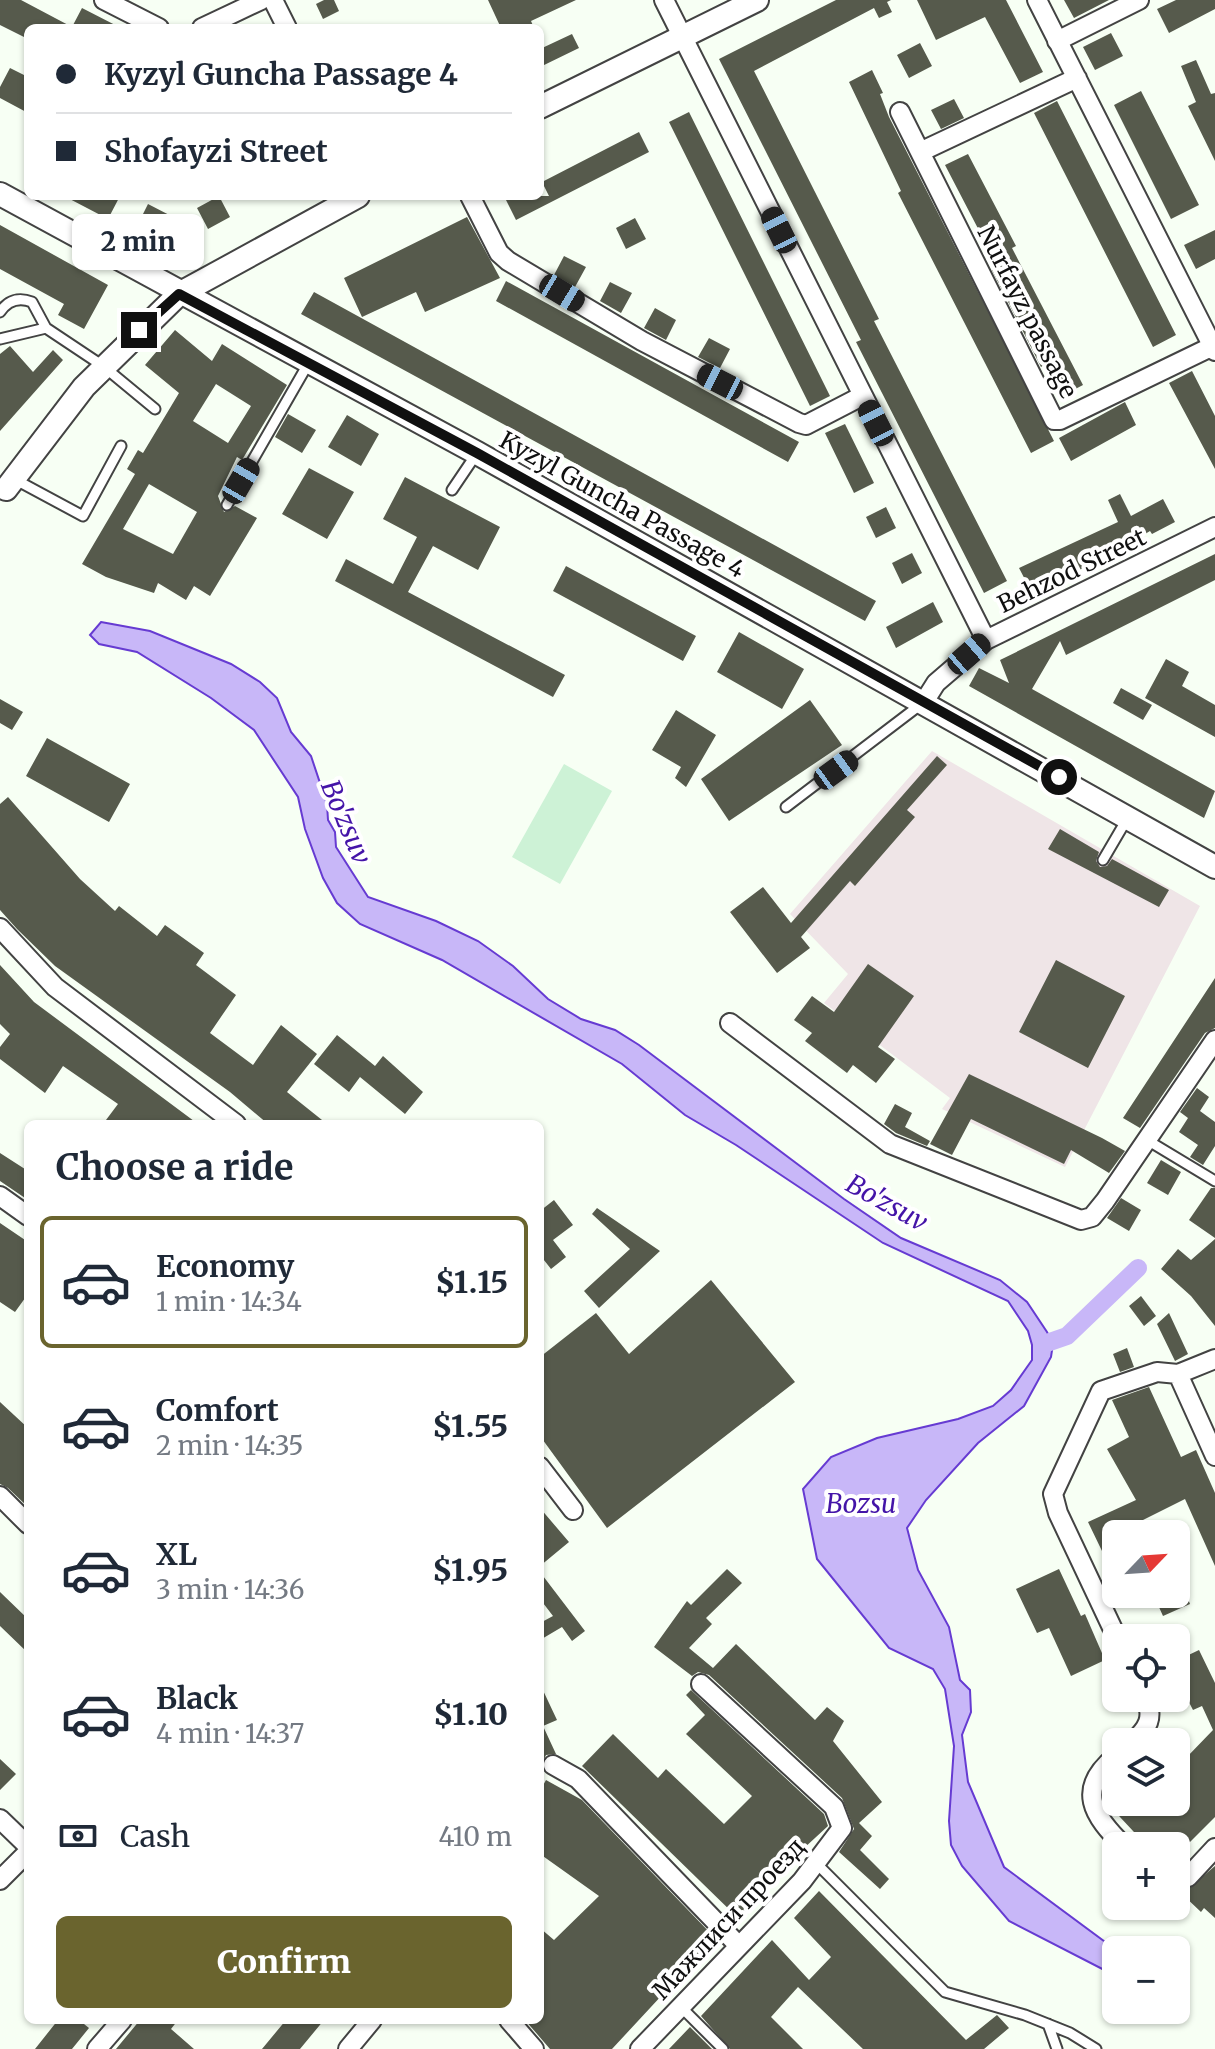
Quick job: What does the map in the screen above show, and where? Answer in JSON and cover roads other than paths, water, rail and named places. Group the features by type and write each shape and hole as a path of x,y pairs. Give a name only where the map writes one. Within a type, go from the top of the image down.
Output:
{"street":[{"path":"104,0 151,24"},
{"path":"210,24 261,0"},
{"path":"273,0 285,24"},
{"path":"664,0 986,640"},
{"path":"544,105 757,0"},
{"name":"Nurfayz passage","path":"900,112 1057,421 1214,347 1037,0"},
{"path":"1057,41 1139,0"},
{"path":"920,152 1077,78"},
{"name":"Kyzyl Guncha Passage 4","path":"0,194 179,294 477,453 1129,816 1215,867"},
{"path":"9,483 103,366 179,294 351,200"},
{"path":"472,200 499,253 508,261 642,341 799,423 806,425 862,396"},
{"name":"Behzod Street","path":"924,702 936,683 986,640 1215,527"},
{"path":"0,928 55,987 231,1120"},
{"path":"730,1023 890,1144 1081,1220 1092,1217 1215,1040"},
{"path":"0,1196 24,1213"},
{"path":"1110,1624 1058,1513 1053,1494 1101,1391 1157,1372 1178,1374 1215,1359"},
{"path":"1178,1374 1215,1456"},
{"path":"544,1472 573,1510"},
{"path":"0,1496 24,1520"},
{"name":"Мажлиси проезд","path":"640,2049 817,1864 842,1828 834,1807 701,1684"},
{"path":"553,1765 578,1779 739,1946"},
{"path":"1102,1771 1095,1778 1092,1800 1100,1823 1109,1832"},
{"path":"0,1819 24,1845"},
{"path":"1190,1871 1215,1848"},
{"path":"0,1880 24,1853"},
{"path":"97,2049 119,2024"},
{"path":"348,2049 369,2024"},
{"path":"512,2024 534,2049"}],"lane":[{"path":"0,312 5,304 22,298 32,302 46,328 103,366 155,409"},
{"path":"0,339 46,328"},
{"path":"227,505 308,364"},
{"path":"9,483 83,516 121,446"},
{"path":"452,490 477,453"},
{"path":"786,807 924,702"},
{"path":"1103,860 1129,816"},
{"path":"1147,1140 1215,1181"},
{"path":"817,1864 945,1992 1048,2024 1096,2049"},
{"path":"680,2006 723,2049"},
{"path":"1048,2024 1057,2049"}],"water":[{"name":"Bozsu","path":"101,622 150,631 231,664 260,682 277,698 291,732 311,756 327,804 328,820 335,832 336,847 368,897 436,921 478,941 513,966 548,999 581,1019 615,1030 639,1045 844,1199 901,1238 1000,1280 1027,1302 1053,1344 1051,1357 1024,1406 978,1443 926,1500 907,1528 918,1570 949,1627 960,1680 970,1690 971,1712 962,1735 968,1782 1004,1867 1102,1940 1102,1969 1009,1921 962,1866 951,1845 949,1821 954,1746 945,1689 933,1669 889,1648 817,1559 803,1489 831,1457 877,1438 958,1419 993,1406 1011,1390 1032,1360 1032,1345 1028,1331 1008,1301 883,1243 736,1145 685,1115 622,1064 442,960 360,924 337,903 323,878 305,829 298,797 254,730 211,698 137,652 99,644 90,635"}],"waterway":[{"path":"1044,1344 1067,1336 1138,1268"}],"water label":[{"name":"Bo'zsuv","path":"346,822"},
{"name":"Bo'zsuv","path":"887,1203"}]}
